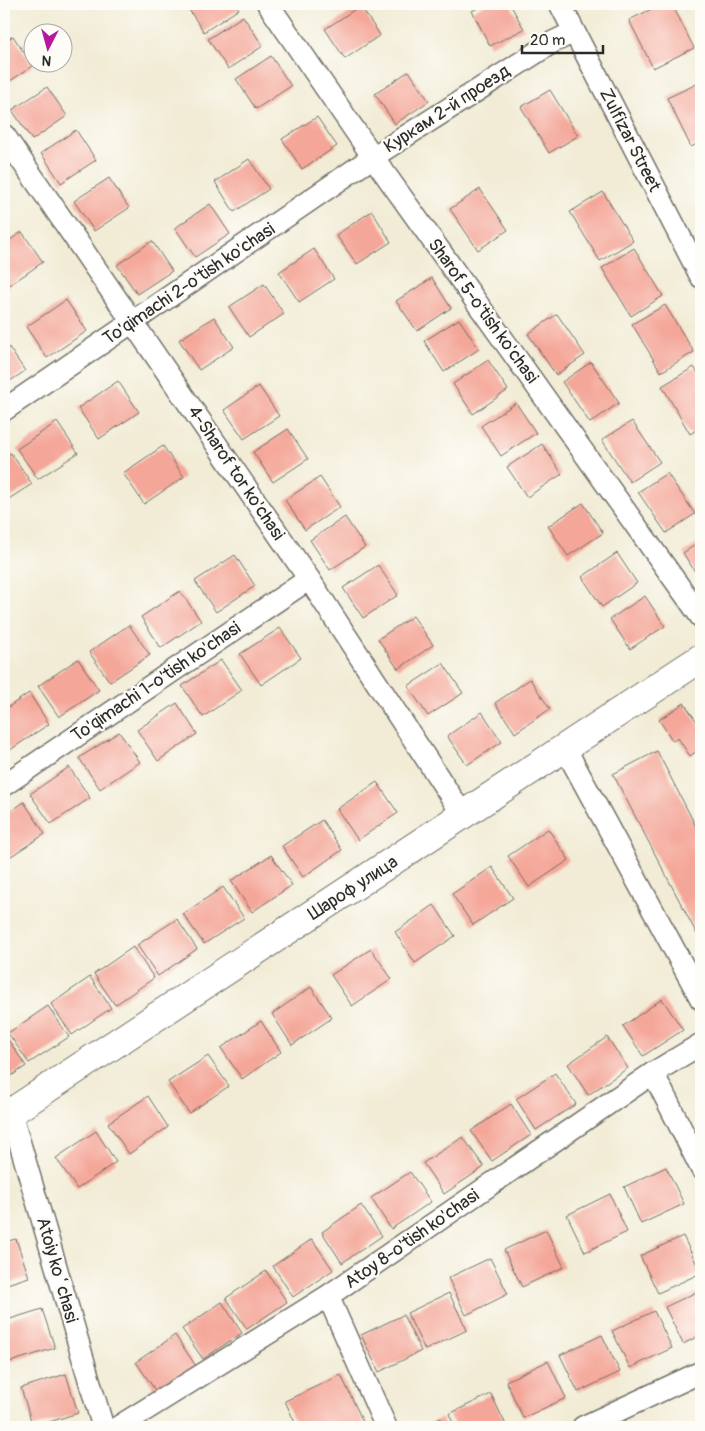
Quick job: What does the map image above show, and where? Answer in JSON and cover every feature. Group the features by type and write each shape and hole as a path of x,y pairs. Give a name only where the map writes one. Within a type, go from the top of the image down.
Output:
{"street":[{"name":"Sharof 5-o'tish ko'chasi","path":"268,4 373,157 701,617"},
{"name":"Zulfizar Street","path":"560,4 701,277"},
{"name":"Куркам 2-й проезд","path":"373,157 552,42 574,32"},
{"name":"4-Sharof tor ko'chasi","path":"4,135 309,579 463,815"},
{"name":"To'qimachi 2-o'tish ko'chasi","path":"4,410 134,323 373,157"},
{"name":"To'qimachi 1-o'tish ko'chasi","path":"4,785 309,579"},
{"name":"Шароф улица","path":"7,1115 701,658"},
{"path":"565,748 701,999"},
{"name":"Atoy 8-o'tish ko'chasi","path":"118,1427 328,1296 653,1073 701,1044"},
{"path":"653,1073 701,1168"},
{"name":"Atoiy koʻchasi","path":"7,1115 103,1427"},
{"path":"328,1296 386,1427"},
{"path":"583,1427 701,1372"}],"building":[{"path":"185,4 235,4 239,9 204,32"},
{"path":"485,4 510,4 524,29 490,46 472,11"},
{"path":"662,4 672,4 694,48 653,68 629,20"},
{"path":"360,6 380,35 345,59 325,29"},
{"path":"243,16 263,46 228,69 208,39"},
{"path":"13,36 22,50 22,72 24,72 4,85 4,42"},
{"path":"271,56 291,86 256,109 236,79"},
{"path":"409,71 429,101 395,124 375,94"},
{"path":"701,82 701,142 691,147 667,98"},
{"path":"47,87 67,116 32,140 12,110"},
{"path":"550,90 578,136 549,153 521,107"},
{"path":"317,117 337,146 302,169 282,139"},
{"path":"76,130 96,160 61,183 41,153"},
{"path":"249,159 269,189 234,212 215,182"},
{"path":"109,178 129,208 94,231 74,201"},
{"path":"480,189 508,230 478,250 450,209"},
{"path":"603,192 633,241 600,261 570,212"},
{"path":"210,204 230,234 195,257 175,228"},
{"path":"372,211 391,242 357,264 336,235"},
{"path":"22,232 43,262 4,289 4,244"},
{"path":"152,241 172,271 137,294 117,265"},
{"path":"634,248 663,296 631,316 602,268"},
{"path":"314,249 334,279 299,302 279,272"},
{"path":"432,278 451,308 417,331 396,301"},
{"path":"264,284 284,314 249,337 229,307"},
{"path":"66,300 87,331 47,358 26,327"},
{"path":"665,305 694,352 661,372 632,324"},
{"path":"557,314 585,355 556,375 528,334"},
{"path":"214,317 234,347 199,370 179,340"},
{"path":"459,319 479,349 444,372 424,341"},
{"path":"4,340 25,371 4,385"},
{"path":"488,360 508,390 473,414 453,384"},
{"path":"591,362 619,403 590,423 562,382"},
{"path":"694,367 701,379 701,427 690,434 662,386"},
{"path":"118,381 139,412 99,439 78,408"},
{"path":"259,386 279,416 244,439 224,410"},
{"path":"516,403 536,433 501,456 481,426"},
{"path":"632,421 660,462 630,482 602,440"},
{"path":"57,422 78,453 38,479 17,449"},
{"path":"288,429 308,459 273,482 253,452"},
{"path":"542,444 562,474 527,497 507,467"},
{"path":"163,446 184,477 144,504 123,473"},
{"path":"11,453 32,484 4,502 4,458"},
{"path":"667,473 695,514 666,533 638,492"},
{"path":"320,477 340,507 305,530 285,500"},
{"path":"583,503 603,533 568,556 548,526"},
{"path":"345,517 365,547 330,570 310,540"},
{"path":"701,541 701,581 683,553"},
{"path":"617,553 637,583 602,607 582,577"},
{"path":"235,555 255,586 216,612 195,581"},
{"path":"378,565 398,595 363,618 343,588"},
{"path":"180,591 201,621 161,648 141,617"},
{"path":"645,596 665,626 630,649 610,619"},
{"path":"413,616 433,645 398,669 378,639"},
{"path":"129,625 150,655 110,682 89,652"},
{"path":"280,628 301,658 261,685 240,654"},
{"path":"78,659 99,690 59,717 38,686"},
{"path":"221,660 242,690 203,717 182,686"},
{"path":"443,663 463,693 428,716 408,686"},
{"path":"530,679 550,709 515,733 495,703"},
{"path":"29,693 49,724 10,750 4,741 4,710"},
{"path":"177,703 197,734 158,761 137,730"},
{"path":"684,703 701,728 701,748 690,756 678,738 673,741 659,720"},
{"path":"482,712 502,742 467,765 447,736"},
{"path":"119,732 140,762 100,789 79,758"},
{"path":"657,751 701,836 701,942 613,774"},
{"path":"69,767 90,798 51,824 30,794"},
{"path":"377,782 398,813 358,840 337,809"},
{"path":"24,802 45,834 5,860 4,816"},
{"path":"322,820 342,850 303,877 282,846"},
{"path":"548,829 569,860 529,887 508,856"},
{"path":"271,855 292,885 252,912 231,881"},
{"path":"492,867 513,898 473,925 452,894"},
{"path":"223,887 244,918 204,944 183,914"},
{"path":"434,905 455,936 415,963 395,932"},
{"path":"177,919 197,949 158,976 137,945"},
{"path":"133,947 154,978 115,1005 94,974"},
{"path":"371,949 392,979 352,1006 331,975"},
{"path":"90,977 111,1008 72,1035 51,1004"},
{"path":"311,987 332,1018 292,1045 272,1014"},
{"path":"662,999 683,1030 643,1056 623,1026"},
{"path":"48,1006 69,1037 29,1063 8,1033"},
{"path":"261,1021 281,1052 242,1079 221,1048"},
{"path":"4,1036 26,1066 4,1081"},
{"path":"607,1037 628,1068 588,1095 568,1064"},
{"path":"208,1056 229,1086 189,1113 168,1082"},
{"path":"555,1073 576,1104 536,1130 516,1099"},
{"path":"148,1096 168,1127 129,1154 108,1123"},
{"path":"511,1104 531,1135 492,1161 471,1131"},
{"path":"96,1131 116,1162 77,1189 56,1158"},
{"path":"463,1137 484,1167 444,1194 423,1163"},
{"path":"666,1167 684,1204 641,1224 624,1187"},
{"path":"410,1172 431,1202 391,1229 371,1198"},
{"path":"610,1194 627,1232 585,1252 567,1215"},
{"path":"361,1205 382,1236 342,1263 322,1232"},
{"path":"546,1230 564,1267 522,1287 504,1250"},
{"path":"683,1236 701,1273 658,1293 640,1256"},
{"path":"16,1239 29,1277 4,1285 4,1242"},
{"path":"312,1239 333,1270 293,1297 273,1266"},
{"path":"490,1258 508,1294 466,1315 448,1278"},
{"path":"266,1271 287,1302 247,1329 226,1298"},
{"path":"701,1290 701,1335 683,1344 665,1307"},
{"path":"449,1293 467,1330 425,1350 407,1313"},
{"path":"222,1302 242,1333 203,1359 182,1329"},
{"path":"42,1309 55,1348 10,1362 4,1343 4,1321"},
{"path":"654,1311 672,1348 630,1368 612,1331"},
{"path":"403,1315 421,1351 379,1372 361,1335"},
{"path":"175,1335 196,1366 157,1393 136,1362"},
{"path":"602,1335 620,1372 578,1392 560,1355"},
{"path":"548,1361 566,1398 523,1418 506,1381"},
{"path":"66,1374 78,1413 33,1427 21,1388"},
{"path":"341,1375 365,1426 297,1427 285,1401"},
{"path":"491,1394 507,1427 455,1427 449,1414"},
{"path":"441,1418 445,1427 422,1427"}]}
